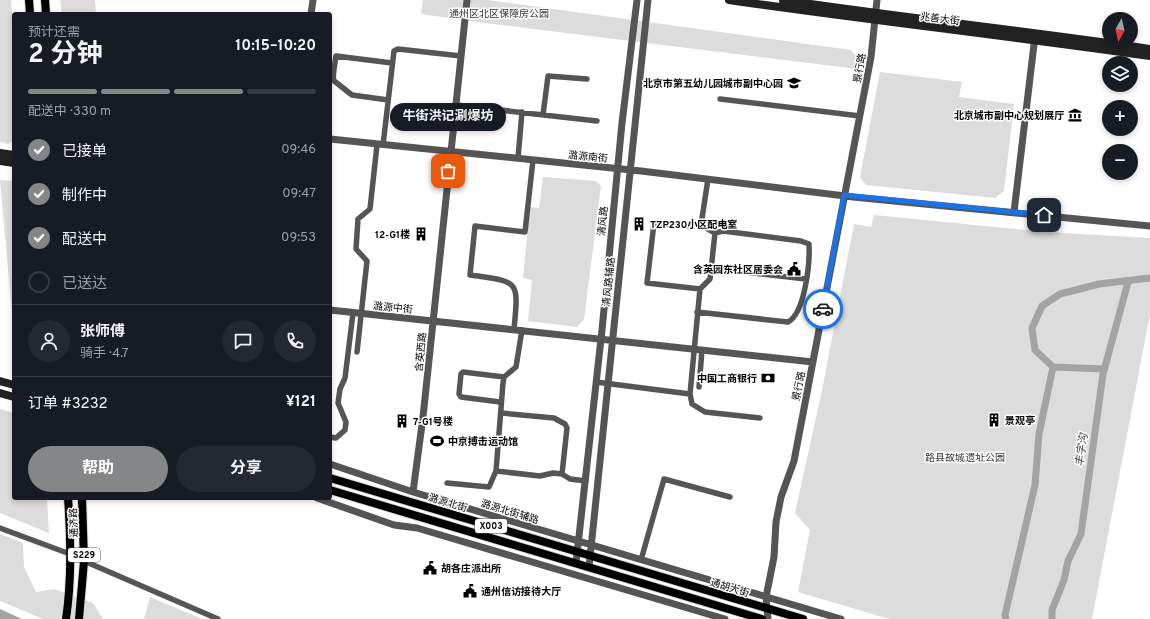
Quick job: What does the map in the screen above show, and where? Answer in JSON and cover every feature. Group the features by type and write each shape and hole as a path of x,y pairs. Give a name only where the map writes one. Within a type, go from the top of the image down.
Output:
{"main road":[{"path":"29,0 30,12"},
{"path":"45,0 46,12"},
{"name":"兆善大街","path":"729,0 1150,49"},
{"name":"兆善大街","path":"783,0 875,17"},
{"name":"兆善大街","path":"1035,35 1150,56"},
{"path":"0,153 12,155"},
{"path":"0,161 12,163"},
{"path":"0,381 12,384"},
{"path":"0,393 12,396"},
{"name":"潞源北街","path":"332,479 652,574"},
{"name":"X003","path":"332,491 762,619"},
{"name":"通济路","path":"66,619 70,554 68,500"},
{"name":"通济路","path":"80,615 84,561 82,500"},
{"name":"通胡大街","path":"652,574 803,619"}],"street":[{"path":"311,12 313,0"},
{"name":"含英西路","path":"413,492 433,321 467,0"},
{"name":"清风路","path":"576,563 637,0"},
{"name":"清风路辅路","path":"589,567 648,0"},
{"name":"景行路","path":"768,619 766,597 774,557 776,522 781,498 794,461 871,57 877,0"},
{"path":"1014,212 1035,35"},
{"path":"357,352 366,261 356,249 358,219 370,209 388,100 394,51 398,49 461,56"},
{"path":"388,100 352,95 333,80 332,69 336,56 392,63"},
{"path":"543,115 548,76 587,79"},
{"path":"720,99 860,116"},
{"path":"456,106 597,121"},
{"path":"518,158 522,112"},
{"name":"潞源南街","path":"332,139 630,170 844,195 1150,226"},
{"path":"514,329 517,303 516,292 512,285 507,280 470,275 475,226 525,232 533,160"},
{"path":"701,225 708,179"},
{"path":"697,312 788,322 794,319 798,313 810,259 809,244 801,241 722,231 715,233 701,225 690,226 654,223 647,283 700,289"},
{"path":"715,233 710,280 700,289 690,394 692,404 705,412 760,418"},
{"path":"711,268 806,279"},
{"name":"潞源中街","path":"332,310 601,338 812,362"},
{"path":"332,437 336,438 345,430 346,422 338,404 340,389 345,378 353,312"},
{"path":"447,483 489,487 496,472 501,413 500,402 504,377 516,367 522,330"},
{"path":"699,388 702,350"},
{"path":"500,402 461,397 458,394 461,374 463,372 504,377"},
{"path":"596,382 690,394"},
{"path":"501,413 554,418 565,424 567,428 562,474"},
{"name":"潞源北街辅路","path":"332,465 413,492 685,574 841,619"},
{"path":"496,472 540,476 553,473 562,474 570,479 586,481"},
{"path":"641,560 664,479 730,497"},
{"path":"324,500 394,525 417,528 725,619"},
{"path":"0,528 70,554"},
{"path":"84,561 218,619"}],"green space":[{"path":"0,0 11,0 12,141 8,144 0,142"},
{"path":"60,0 95,0 96,12 62,12"},
{"name":"通州区北区保障房公园","path":"423,0 488,0 851,50 859,59 857,69 477,22 421,14"},
{"path":"880,72 962,82 959,97 1014,104 1004,191 995,198 866,185 860,177"},
{"path":"543,177 596,181 601,186 584,319 577,327 528,321 532,280 523,278 530,207 539,208"},
{"path":"0,180 12,181 12,314"},
{"name":"路县故城遗址公园","path":"874,215 1045,232 1150,238 1150,314 1092,619 889,619 798,592 810,530 795,513 822,390 854,224 871,227"},
{"path":"0,409 12,412 12,500 47,500 49,533 0,513"},
{"path":"0,534 23,543 24,567 36,592 54,589 93,603 103,619 43,619 0,601"},
{"path":"150,597 202,619 144,619"}],"shaded area":[{"path":"0,609 22,619 0,619"}],"waterway":[{"path":"1053,367 1035,350 1032,328 1042,306 1060,294 1099,284 1150,278"},
{"name":"丰字沟","path":"1052,619 1052,610 1064,580 1068,561 1081,534 1103,374 1128,282"},
{"path":"1006,619 1005,615 1035,485 1039,434 1053,367 1104,369"}],"way so far":[{"path":"448,171 433,321 812,362 823,309"}],"place":[{"name":"北京市第五幼儿园城市副中心园","path":"794,83"},
{"name":"北京城市副中心规划展厅","path":"1075,115"},
{"name":"牛街洪记涮爆坊","path":"448,171"},
{"name":"TZP230小区配电室","path":"639,224"},
{"name":"12-G1楼","path":"421,234"},
{"name":"含英园东社区居委会","path":"794,269"},
{"name":"中国工商银行","path":"768,378"},
{"name":"景观亭","path":"994,420"},
{"name":"7-G1号楼","path":"402,421"},
{"name":"中京搏击运动馆","path":"437,441"},
{"name":"胡各庄派出所","path":"430,568"},
{"name":"通州信访接待大厅","path":"470,591"}],"route":[{"path":"823,309 844,195 1044,215"}]}
